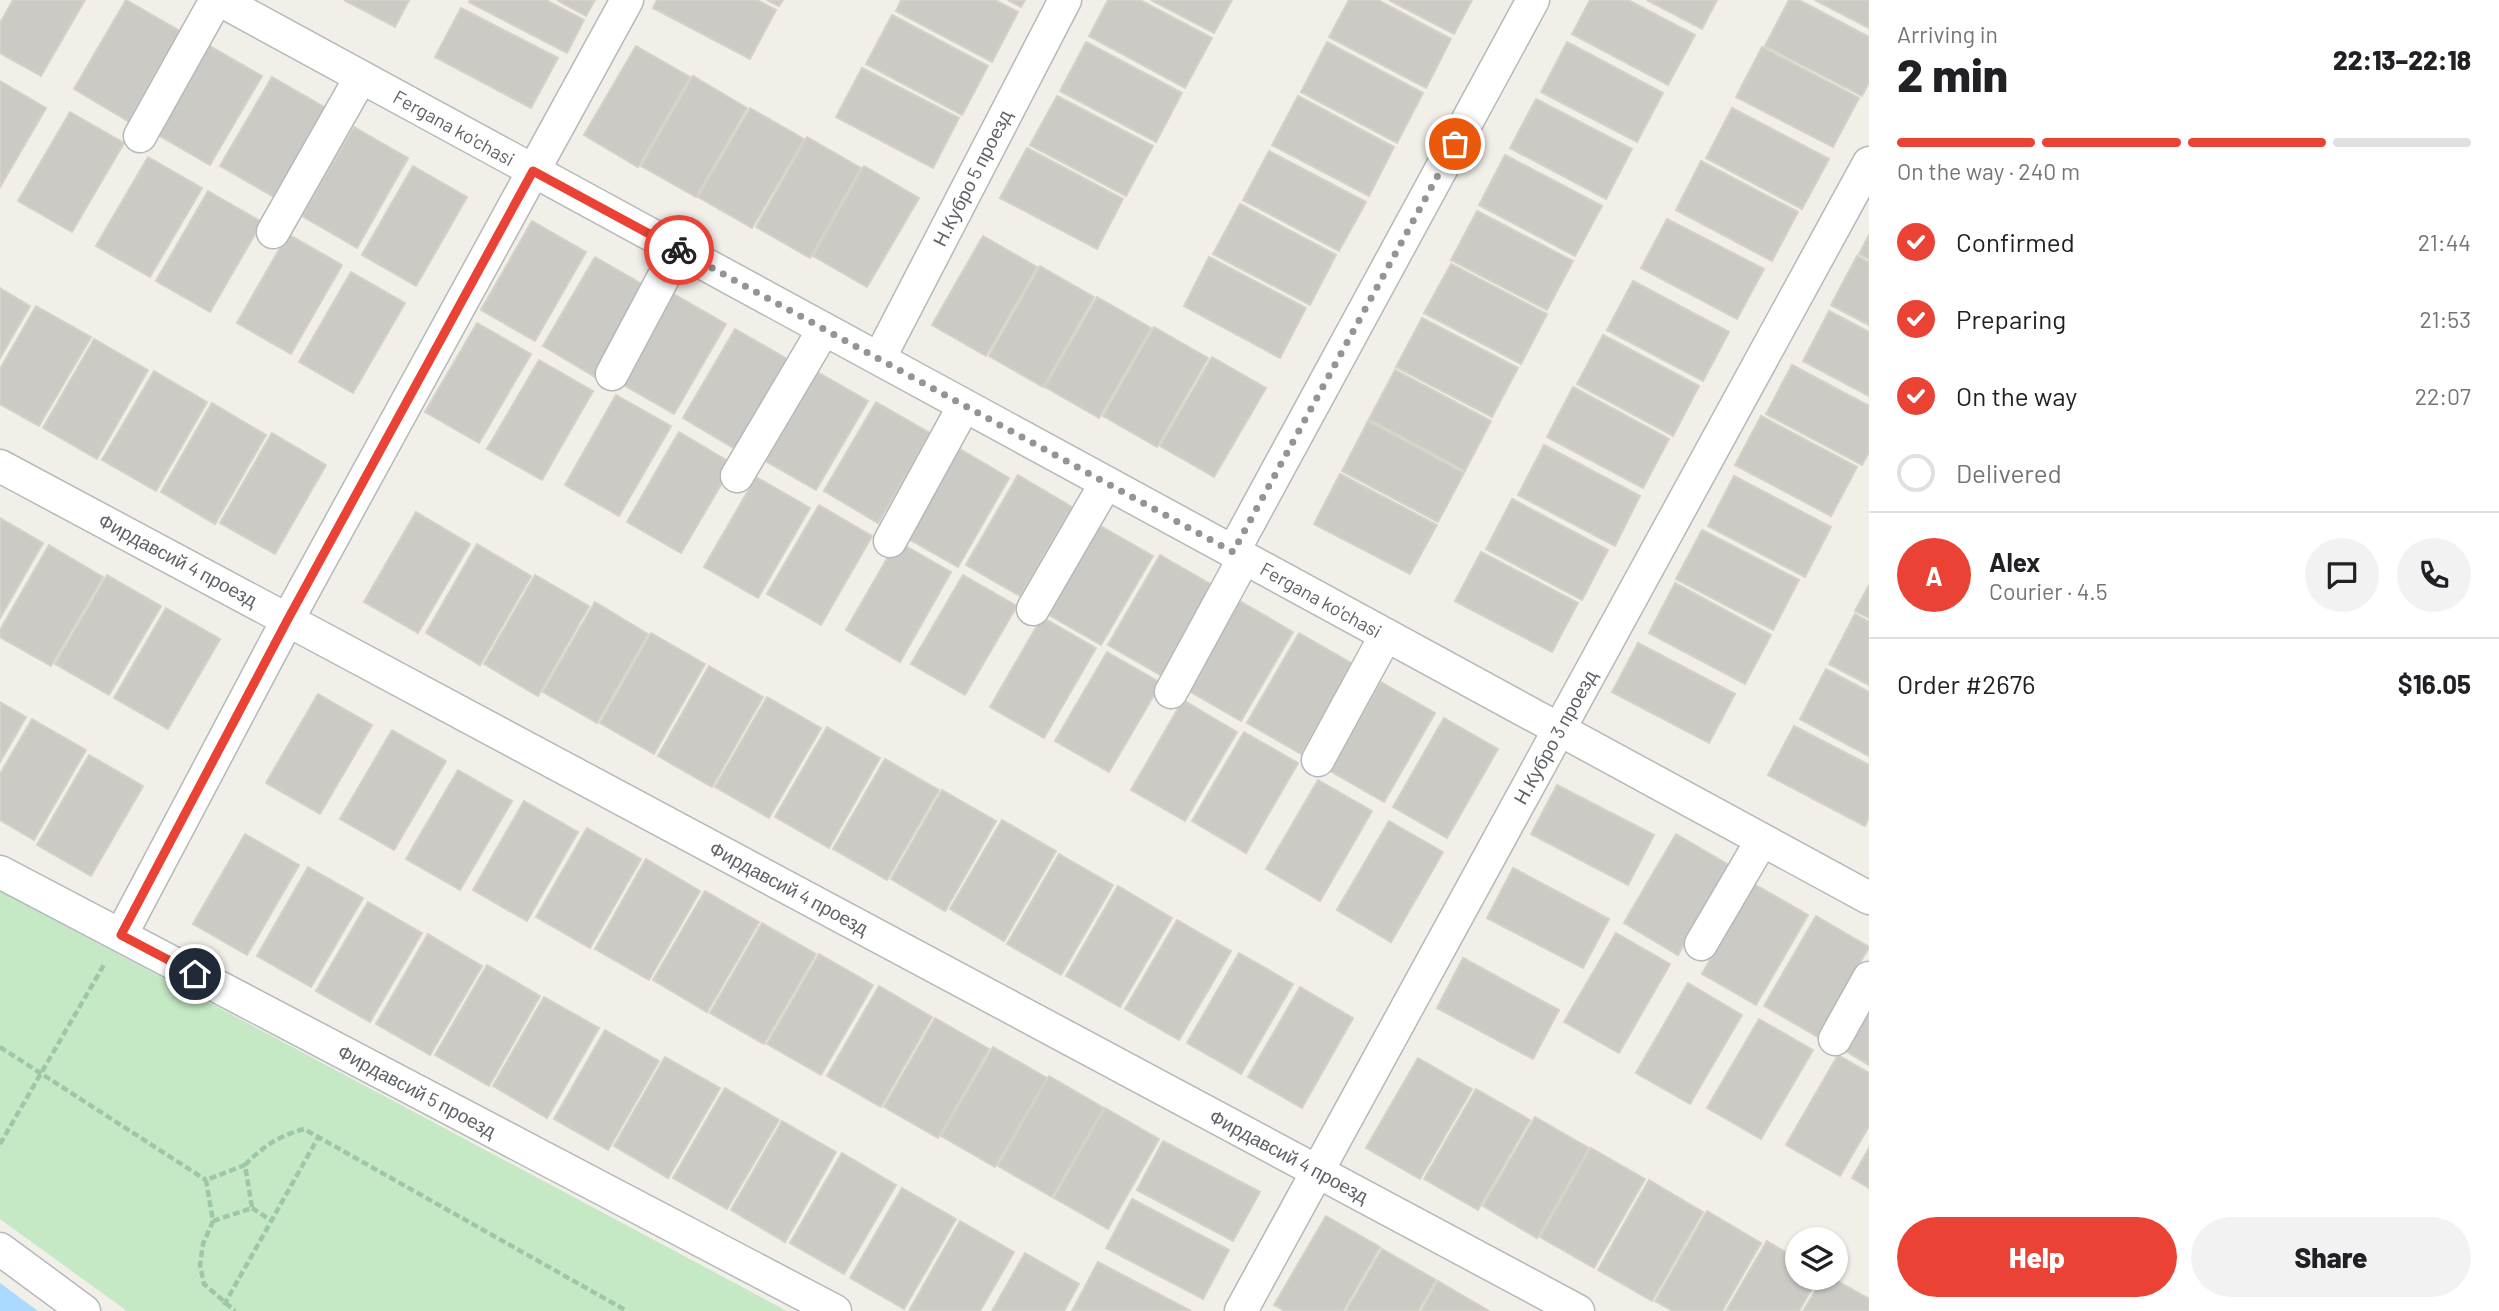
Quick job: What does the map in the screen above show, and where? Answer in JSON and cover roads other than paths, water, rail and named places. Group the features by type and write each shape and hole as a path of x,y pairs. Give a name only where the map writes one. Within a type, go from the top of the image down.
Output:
{"street":[{"path":"121,935 288,619 628,0"},
{"name":"Н.Кубро 5 проезд","path":"880,357 1065,0"},
{"path":"1171,692 1238,555 1534,0"},
{"path":"140,136 229,2"},
{"name":"Fergana ko'chasi","path":"229,2 533,171 880,357 964,406 1869,898"},
{"path":"273,232 361,77"},
{"name":"Н.Кубро 3 проезд","path":"1241,1311 1315,1171 1869,163"},
{"path":"612,374 678,250"},
{"path":"737,476 824,329"},
{"path":"890,541 964,406"},
{"name":"Фирдавсий 4 проезд","path":"0,466 1578,1311"},
{"path":"1033,610 1106,483"},
{"path":"1318,760 1386,635"},
{"path":"1701,944 1762,840"},
{"name":"Фирдавсий 5 проезд","path":"0,872 835,1311"},
{"path":"1835,1039 1869,978"},
{"path":"0,1249 84,1311"}],"water":[{"path":"0,1283 38,1311 0,1311"}]}
